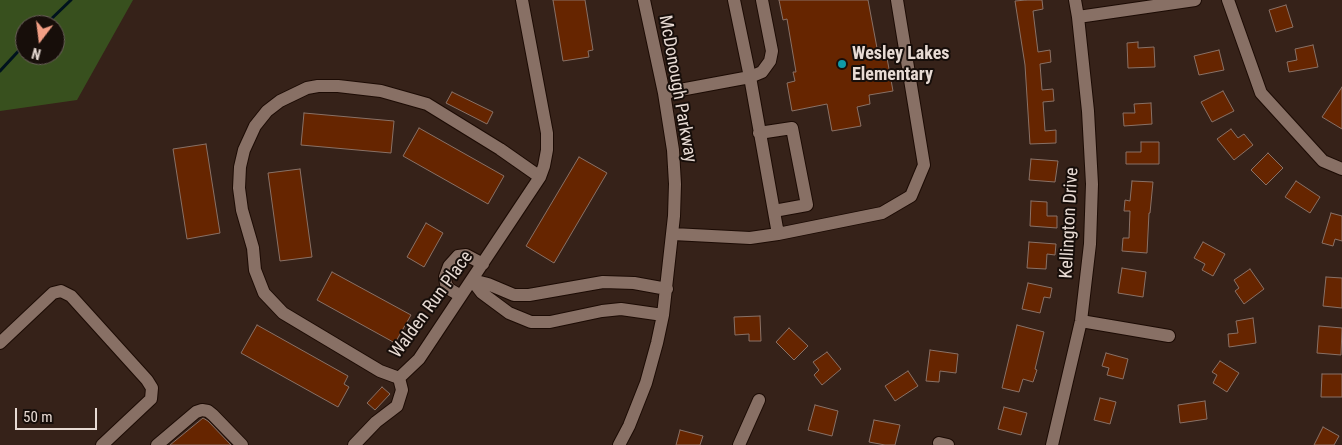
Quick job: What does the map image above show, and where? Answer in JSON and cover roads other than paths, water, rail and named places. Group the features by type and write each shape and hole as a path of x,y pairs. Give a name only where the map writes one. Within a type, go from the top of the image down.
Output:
{"street":[{"name":"Walden Run Place","path":"522,0 547,133 546,156 540,177 419,360 399,378 380,371 283,313 264,293 255,270 253,248 242,210 239,188 240,167 244,150 255,126 267,111 280,101 307,88 318,86 338,86 381,91 427,104 500,149 540,177"},
{"name":"McDonough Parkway","path":"619,445 629,426 646,383 664,315 675,184 673,150 664,93 644,0"},
{"path":"734,0 778,234"},
{"path":"664,93 750,77 762,72 770,61 770,42 762,0"},
{"path":"672,234 750,238 778,234 882,214 911,196 924,165 897,0"},
{"name":"Kellington Drive","path":"1052,445 1081,321 1090,244 1092,184 1088,111 1075,0"},
{"path":"1078,17 1195,0"},
{"path":"1228,0 1261,93 1323,161 1342,169"},
{"path":"759,133 792,128 807,205 774,211"},
{"path":"461,296 446,284 445,277 449,266 458,256 466,255 482,264"},
{"name":"Walden Run Place","path":"472,280 488,284 514,295 529,295 594,283 611,282 667,289"},
{"path":"472,280 482,293 520,319 541,323 621,309 664,315"},
{"path":"0,343 53,293 61,291 71,296 147,380 152,388 151,399 102,445"},
{"path":"500,306 506,292"},
{"path":"1081,321 1169,336"},
{"path":"354,445 376,422 396,406 402,390 399,378"},
{"path":"739,445 759,400"},
{"path":"157,445 196,412 202,410 208,411 213,415 242,445"}],"waterway":[{"path":"55,15 71,0"},
{"path":"0,71 15,55"}],"place":[{"name":"Wesley Lakes Elementary","path":"842,64"}]}
